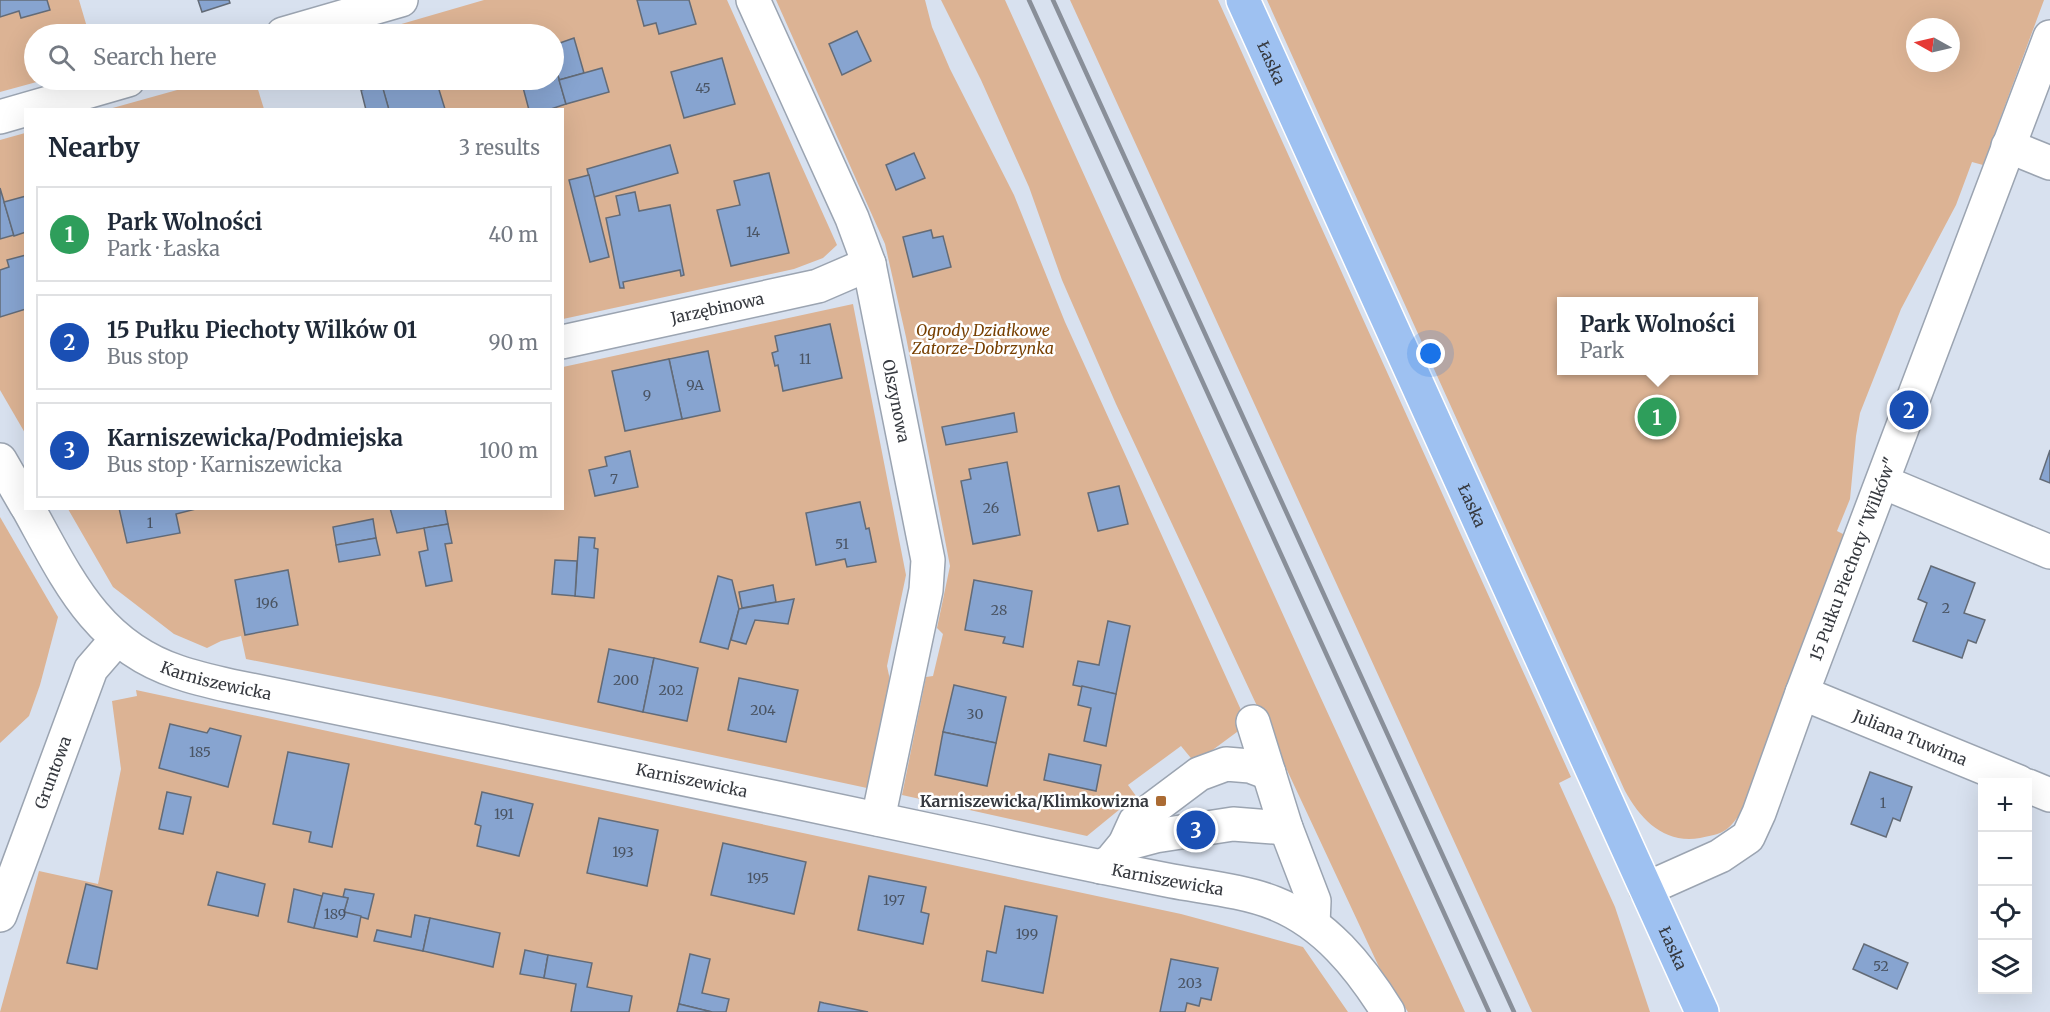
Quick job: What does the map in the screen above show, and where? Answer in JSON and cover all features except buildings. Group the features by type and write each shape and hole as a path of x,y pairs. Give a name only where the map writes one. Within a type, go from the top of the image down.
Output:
{"main road":[{"name":"Łaska","path":"1243,0 1702,1012"}],"street":[{"path":"318,24 401,0"},
{"name":"Olszynowa","path":"753,0 852,218 869,264 928,560 926,590 878,819"},
{"name":"15 Pułku Piechoty \"Wilków\"","path":"1646,889 1720,856 1748,837 1759,813 2008,146 2049,44"},
{"path":"31,108 93,90"},
{"path":"0,117 24,110"},
{"path":"2008,146 2050,163"},
{"name":"Jarzębinowa","path":"564,342 818,286 869,264"},
{"name":"Karniszewicka","path":"11,464 24,499"},
{"path":"1882,482 2050,552"},
{"name":"Karniszewicka","path":"29,510 69,581 98,622 117,639 152,661 177,672 231,686 1257,898 1274,903 1313,924 1339,948 1388,1012"},
{"name":"Gruntowa","path":"0,915 91,669 117,639"},
{"name":"Juliana Tuwima","path":"1802,693 2007,778"},
{"path":"1253,722 1286,828 1314,901 1313,924"},
{"path":"1101,867 1111,861 1125,844 1135,822 1199,774 1226,764 1250,766 1269,773"},
{"path":"2032,788 2050,795"},
{"path":"1125,844 1155,836 1233,824 1286,828"}],"green space":[{"path":"0,0 79,0 86,24 24,24 24,85 0,92"},
{"path":"484,0 727,0 837,245 823,258 794,269 564,319 564,108 366,108 361,90 564,90 564,24 401,24"},
{"name":"Ogrody Działkowe Zatorze-Dobrzynka","path":"776,0 925,0 932,27 950,69 1014,195 1065,322 1241,710 1241,729 1195,763 1181,746 1128,785 1136,796 1087,836 902,795 926,677 933,676 943,634 937,628 950,566 906,337 885,244"},
{"path":"941,0 1005,0 1465,1012 1408,1012 1379,967 1116,404 1062,280 1029,187 981,80"},
{"path":"1070,0 1218,0 1571,777 1559,783 1615,907 1650,1012 1532,1012"},
{"path":"1267,0 2044,0 1983,165 1972,162 1956,205 1901,309 1860,413 1850,499 1837,531 1845,535 1740,814 1724,831 1687,839 1675,837 1655,828 1638,811 1625,791"},
{"path":"177,90 258,90 264,108 113,108"},
{"path":"24,133 24,431 0,390 0,140"},
{"path":"853,304 906,575 887,666 890,680 867,788 440,697 246,659 241,636 221,641 207,648 174,634 113,587 69,510 564,510 564,367"},
{"path":"0,517 58,617 40,685 29,716 0,743"},
{"path":"136,690 1181,914 1303,947 1348,1012 0,1012 39,871 98,884 121,769 112,701 137,696"}],"railway":[{"path":"1029,0 1489,1012"},
{"path":"1053,0 1514,1012"}],"place":[{"name":"15 Pułku Piechoty Wilków 01","path":"1909,410"},
{"name":"Park Wolności","path":"1657,417"},
{"name":"Karniszewicka/Klimkowizna","path":"1161,801"},
{"name":"Karniszewicka/Podmiejska","path":"1196,830"}]}
